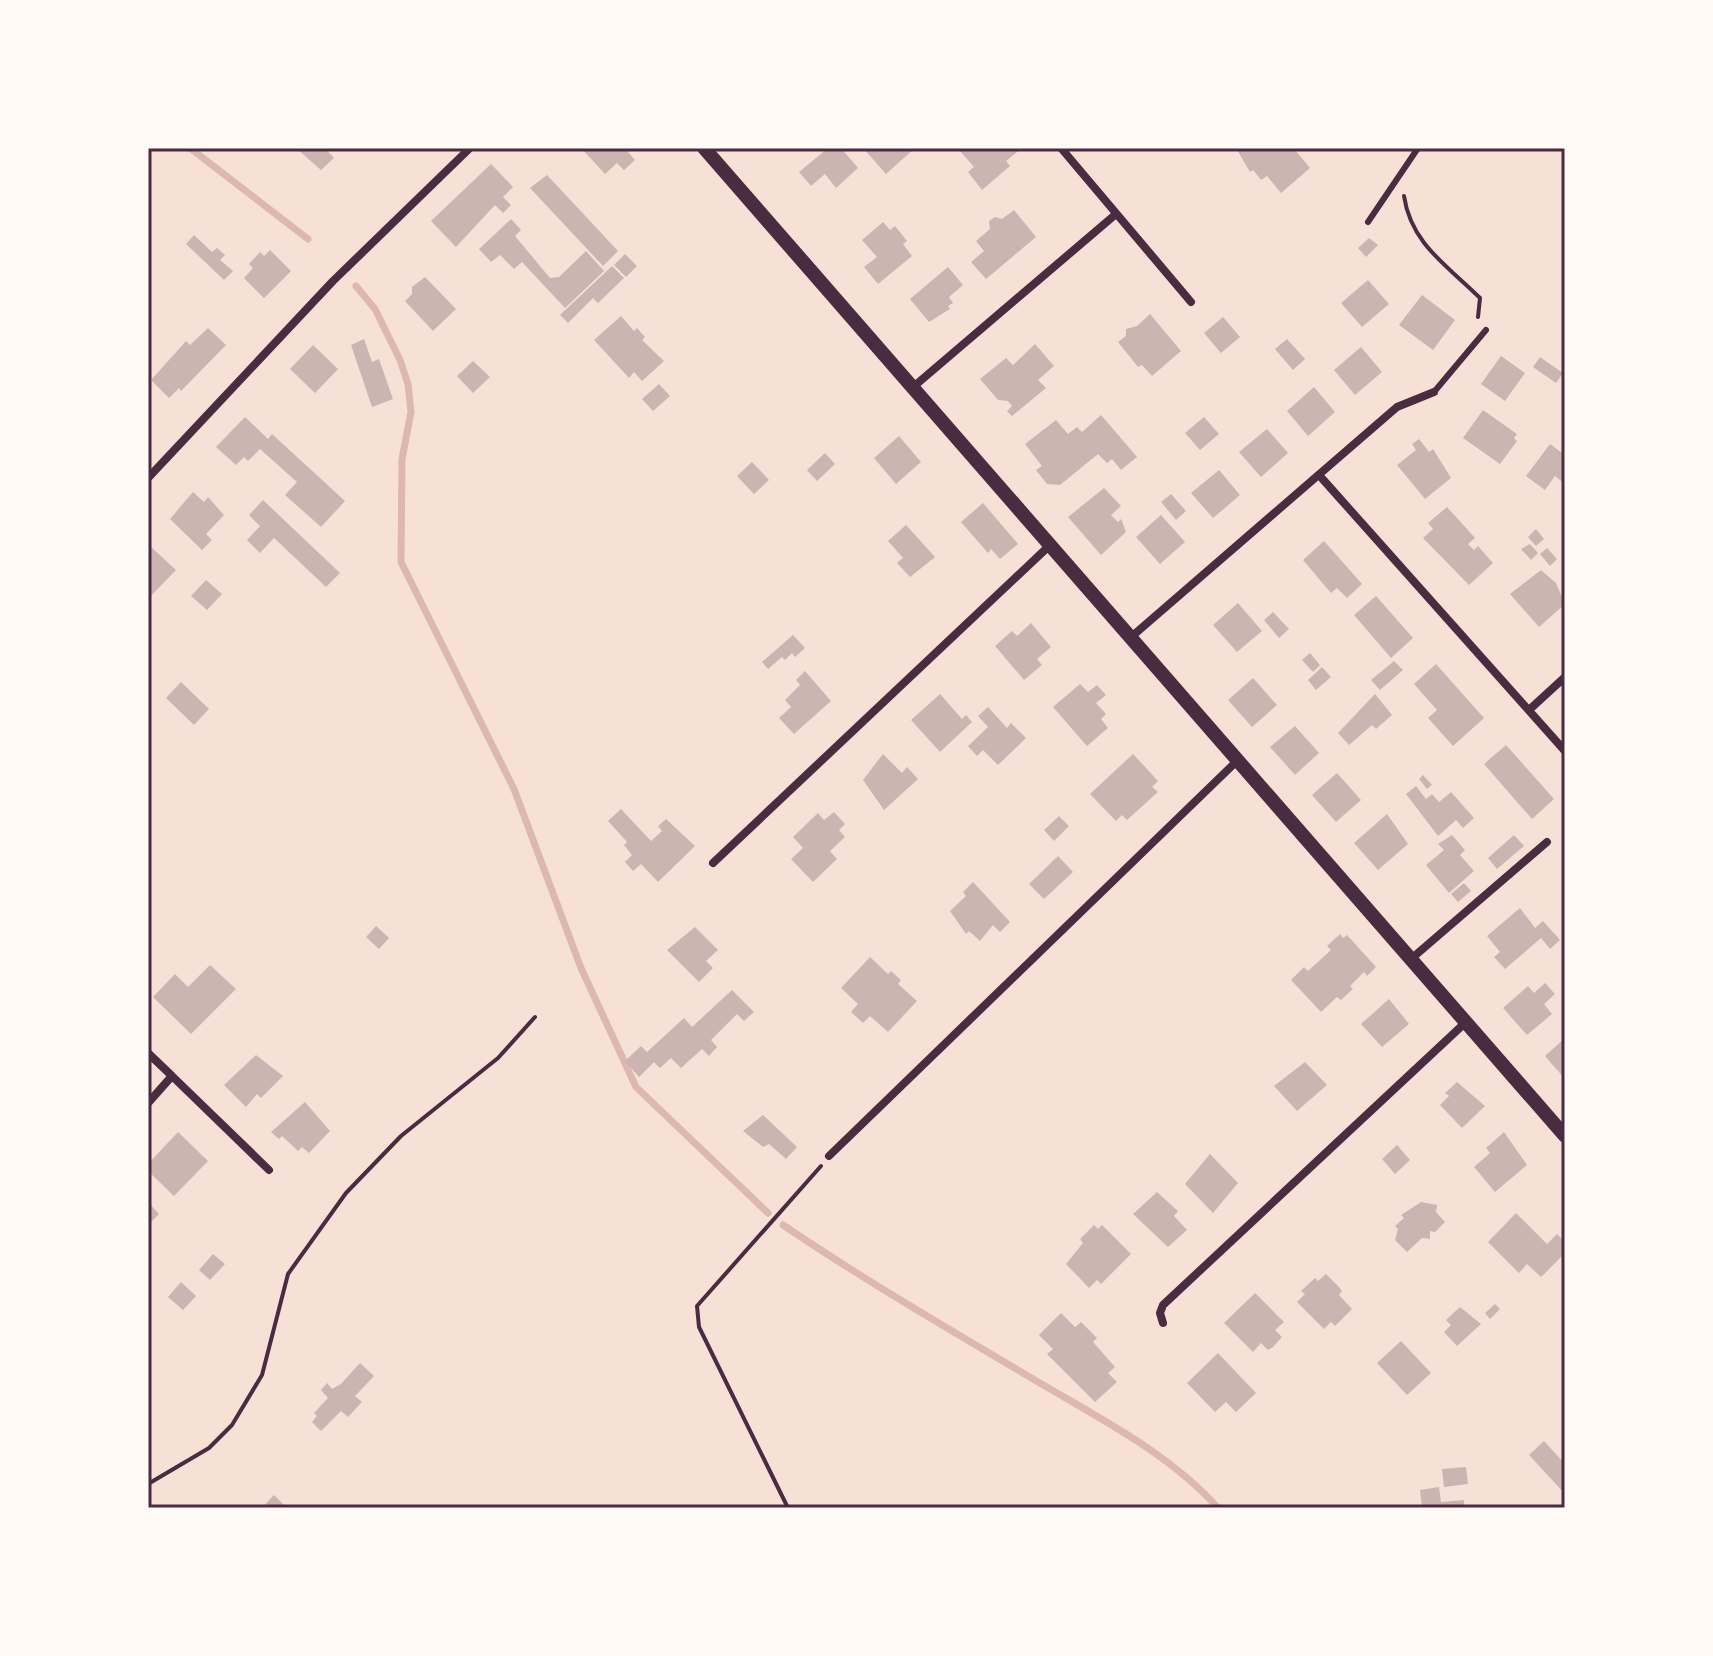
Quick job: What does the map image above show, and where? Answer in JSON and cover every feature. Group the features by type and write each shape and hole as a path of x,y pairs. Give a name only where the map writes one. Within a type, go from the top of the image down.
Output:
{"street":[{"path":"148,478 333,281 470,148"},
{"path":"704,148 1565,1136"},
{"path":"1061,148 1191,302"},
{"path":"912,389 1116,214"},
{"path":"1129,638 1397,407 1434,392"},
{"path":"1319,475 1565,751"},
{"path":"713,863 1049,546"},
{"path":"1529,710 1565,677"},
{"path":"829,1156 1238,760"},
{"path":"1411,959 1547,842"},
{"path":"1163,1323 1160,1313 1163,1305 1466,1022"},
{"path":"148,1053 269,1170"},
{"path":"148,1103 172,1076"}],"lane":[{"path":"1368,222 1418,148"},
{"path":"1434,392 1486,330"}],"path":[{"path":"1401,174 1406,210 1421,241 1437,260 1480,298 1480,312 1474,326 1478,342"},
{"path":"148,1484 209,1448 232,1425 262,1375 288,1274 346,1193 401,1136 498,1058 535,1017"},
{"path":"788,1508 699,1327 697,1306 829,1156"}],"building":[{"path":"296,148 325,148 334,158 321,170"},
{"path":"581,148 632,148 628,152 635,160 624,170 617,163 605,174"},
{"path":"828,148 841,148 858,168 836,188 825,174 811,186 799,172"},
{"path":"863,148 915,148 886,174"},
{"path":"964,148 1022,148 1006,161 1010,166 982,190 968,172 974,167 960,151"},
{"path":"1236,148 1299,148 1296,151 1310,168 1281,193 1267,176 1261,180 1253,170 1250,172"},
{"path":"491,164 513,187 503,197 511,205 503,213 495,205 456,247 431,221"},
{"path":"547,175 618,251 603,266 530,188"},
{"path":"1014,210 1036,237 986,279 971,262 984,251 976,241 990,229 989,221 995,217 1002,219"},
{"path":"511,219 521,230 515,236 550,278 559,277 586,251 604,271 565,308 522,262 514,269 500,255 491,262 479,249"},
{"path":"883,222 890,230 895,226 907,241 903,244 912,256 878,284 864,267 877,257 862,240"},
{"path":"194,235 212,252 217,248 225,255 220,260 233,271 224,280 186,244"},
{"path":"1369,238 1378,245 1366,257 1358,248"},
{"path":"270,250 291,271 264,298 244,278 253,268 249,264 260,252 264,256"},
{"path":"625,254 637,266 626,277 614,265"},
{"path":"612,266 624,278 598,303 593,298 568,323 560,315"},
{"path":"948,267 963,285 949,297 953,303 948,306 950,309 929,322 910,299"},
{"path":"425,277 456,309 433,331 405,301 412,294 412,287"},
{"path":"1368,280 1389,304 1362,327 1341,303"},
{"path":"1422,295 1455,320 1433,350 1399,325"},
{"path":"1150,314 1181,351 1152,376 1142,365 1138,367 1118,342 1126,336 1126,329 1137,326"},
{"path":"621,316 634,331 637,328 645,337 642,340 664,361 642,381 634,372 629,378 594,340"},
{"path":"1223,317 1240,337 1221,353 1204,333"},
{"path":"208,328 226,345 181,391 179,388 169,398 151,380 186,341 190,345"},
{"path":"364,339 372,362 379,359 393,399 372,407 351,345"},
{"path":"1287,339 1305,359 1293,370 1275,349"},
{"path":"1035,344 1054,366 1038,380 1046,388 1012,416 1007,411 1012,406 1008,401 998,400 980,379 1006,358 1013,365"},
{"path":"313,345 338,369 315,393 290,369"},
{"path":"1361,347 1382,372 1355,395 1334,370"},
{"path":"1501,356 1525,373 1505,401 1481,384"},
{"path":"1540,357 1563,373 1556,383 1533,367"},
{"path":"473,361 490,377 473,393 457,376"},
{"path":"659,384 670,396 653,411 642,399"},
{"path":"1314,387 1335,412 1308,436 1287,411"},
{"path":"1483,410 1517,434 1514,438 1517,441 1500,464 1463,438"},
{"path":"1101,415 1137,457 1121,470 1112,459 1107,463 1098,454 1060,485 1047,484 1036,470 1042,466 1025,444 1056,420 1068,434 1077,427 1082,432"},
{"path":"245,417 268,439 272,434 345,501 321,527 285,495 297,482 260,449 248,461 244,457 236,465 216,447"},
{"path":"1204,417 1219,434 1200,450 1185,433"},
{"path":"1267,429 1288,453 1261,477 1239,452"},
{"path":"899,436 921,462 896,484 874,458"},
{"path":"1419,439 1429,452 1433,449 1451,478 1425,499 1397,465 1416,450 1412,444"},
{"path":"1550,444 1565,455 1565,484 1555,476 1545,490 1526,476"},
{"path":"825,453 835,464 817,481 807,470"},
{"path":"752,462 769,480 754,494 737,476"},
{"path":"1219,470 1240,495 1213,518 1191,493"},
{"path":"1104,488 1121,506 1111,515 1118,522 1121,519 1126,532 1101,555 1068,517"},
{"path":"193,492 204,502 208,497 224,515 206,534 212,540 202,550 170,519"},
{"path":"1171,494 1186,511 1176,520 1161,502"},
{"path":"263,500 340,573 326,587 274,538 260,553 247,540 260,526 249,515"},
{"path":"983,503 1018,544 1000,559 991,549 988,553 961,522"},
{"path":"1447,507 1475,538 1468,544 1474,550 1478,546 1493,563 1469,585 1423,538 1433,529 1428,523"},
{"path":"1161,515 1185,542 1160,564 1136,537"},
{"path":"906,525 935,557 910,577 897,563 903,558 888,541"},
{"path":"1536,529 1544,539 1536,546 1528,537"},
{"path":"1324,541 1362,584 1347,598 1337,588 1331,593 1303,560"},
{"path":"1530,544 1538,553 1531,560 1521,549"},
{"path":"150,546 176,570 148,599 148,548"},
{"path":"1547,548 1557,559 1550,566 1540,554"},
{"path":"1541,570 1556,583 1565,604 1539,627 1510,594"},
{"path":"206,580 222,594 207,610 191,596"},
{"path":"1376,596 1413,638 1391,658 1354,615"},
{"path":"1238,603 1262,631 1237,652 1213,625"},
{"path":"1273,612 1289,629 1279,638 1264,620"},
{"path":"1031,623 1051,647 1037,659 1042,665 1024,680 995,646 1012,631 1017,636"},
{"path":"793,635 805,648 795,657 792,653 785,660 782,657 768,669 762,662"},
{"path":"1310,653 1320,665 1313,672 1302,660"},
{"path":"1394,661 1403,670 1380,690 1371,680"},
{"path":"1436,664 1484,718 1453,746 1428,718 1437,710 1414,684"},
{"path":"1322,667 1331,677 1316,690 1308,680"},
{"path":"805,671 831,701 794,734 779,718 791,707 785,700 800,685 796,680"},
{"path":"1253,678 1277,705 1252,727 1228,700"},
{"path":"181,682 209,709 194,725 166,698"},
{"path":"1080,684 1088,692 1097,685 1106,695 1096,703 1106,714 1101,719 1108,728 1087,746 1053,707"},
{"path":"940,694 962,719 966,715 972,722 940,752 911,720"},
{"path":"1375,694 1392,715 1376,729 1372,725 1349,745 1338,733"},
{"path":"988,707 1007,728 1011,723 1026,738 998,765 983,750 977,756 968,746 988,727 978,716"},
{"path":"1295,726 1319,753 1295,775 1270,747"},
{"path":"1506,745 1554,799 1532,819 1484,764"},
{"path":"883,754 902,773 907,767 918,779 884,810 863,780"},
{"path":"1133,754 1158,781 1152,787 1158,792 1127,820 1122,815 1116,821 1090,794"},
{"path":"1337,773 1361,800 1336,822 1312,795"},
{"path":"1423,775 1432,785 1427,789 1419,779"},
{"path":"1416,786 1426,799 1432,794 1439,802 1451,792 1474,818 1463,828 1456,820 1438,836 1406,794"},
{"path":"621,809 651,841 662,831 658,826 666,819 695,846 658,882 641,864 633,871 625,862 632,855 624,845 627,842 608,821"},
{"path":"834,812 845,824 839,830 845,837 830,851 837,859 813,882 791,859 803,848 793,837 818,813 824,820"},
{"path":"1387,814 1408,844 1378,870 1354,843"},
{"path":"1059,816 1069,826 1054,841 1044,830"},
{"path":"1452,835 1465,850 1460,855 1474,871 1449,893 1426,865 1444,850 1438,844"},
{"path":"1514,835 1524,846 1497,869 1488,858"},
{"path":"1058,856 1073,872 1044,899 1029,884"},
{"path":"973,882 1010,922 1000,932 993,925 980,941 969,931 966,934 950,911 966,896 963,892"},
{"path":"1464,883 1471,891 1458,902 1451,894"},
{"path":"1520,908 1535,928 1543,921 1560,940 1550,949 1541,938 1505,969 1494,957 1500,952 1487,936"},
{"path":"376,926 389,938 379,949 366,937"},
{"path":"695,927 718,950 706,961 713,968 699,982 667,950"},
{"path":"1340,934 1343,938 1347,935 1376,967 1367,976 1364,972 1350,986 1353,989 1341,1000 1337,997 1321,1012 1291,980 1304,967 1308,971 1331,950 1327,946"},
{"path":"870,957 888,974 891,971 901,980 898,984 917,1001 888,1032 870,1016 863,1023 851,1012 858,1004 841,988"},
{"path":"210,965 236,989 191,1034 153,997 175,974 188,987"},
{"path":"1545,983 1555,994 1544,1004 1552,1014 1527,1035 1503,1008 1528,986 1534,993"},
{"path":"732,990 754,1012 744,1021 737,1014 711,1040 717,1047 709,1056 702,1049 681,1068 671,1058 660,1068 654,1062 639,1077 625,1061 641,1046 647,1052 684,1018 692,1027"},
{"path":"1389,999 1409,1024 1382,1047 1361,1024"},
{"path":"1565,1038 1565,1079 1545,1056"},
{"path":"256,1055 283,1076 261,1098 257,1094 246,1107 224,1085"},
{"path":"1305,1062 1327,1085 1297,1111 1274,1086"},
{"path":"1457,1082 1485,1106 1462,1128 1440,1105 1449,1096 1445,1093"},
{"path":"305,1102 330,1131 309,1153 302,1147 298,1151 282,1136 279,1139 271,1132"},
{"path":"763,1115 797,1147 786,1159 769,1144 763,1147 743,1131"},
{"path":"178,1132 208,1161 174,1196 148,1171 148,1164"},
{"path":"1504,1132 1527,1165 1495,1192 1474,1167 1490,1153 1486,1148"},
{"path":"1397,1145 1410,1160 1395,1174 1382,1159"},
{"path":"1210,1154 1238,1183 1213,1213 1185,1184"},
{"path":"1157,1192 1178,1211 1174,1216 1187,1230 1168,1247 1133,1214"},
{"path":"148,1202 159,1214 148,1225"},
{"path":"1421,1202 1437,1205 1436,1212 1445,1222 1435,1232 1430,1231 1430,1239 1422,1238 1407,1252 1395,1240 1398,1229 1395,1226 1404,1218 1401,1215"},
{"path":"1516,1213 1547,1244 1557,1234 1565,1242 1565,1253 1541,1277 1527,1264 1519,1273 1488,1242"},
{"path":"1094,1225 1098,1229 1102,1225 1131,1254 1101,1284 1097,1280 1089,1288 1066,1264 1083,1243 1080,1239"},
{"path":"213,1254 225,1264 210,1280 199,1270"},
{"path":"1326,1274 1342,1291 1339,1295 1352,1309 1335,1326 1331,1322 1324,1329 1297,1302 1305,1294 1301,1291 1315,1278 1318,1281"},
{"path":"181,1282 196,1296 183,1310 168,1297"},
{"path":"1255,1293 1284,1322 1275,1330 1282,1337 1273,1347 1268,1350 1261,1343 1253,1352 1224,1323"},
{"path":"1495,1304 1500,1309 1490,1319 1485,1313"},
{"path":"1460,1307 1481,1324 1457,1346 1444,1332 1451,1325 1446,1320"},
{"path":"1061,1313 1075,1327 1081,1322 1097,1338 1093,1342 1115,1367 1108,1373 1117,1382 1095,1402 1047,1354 1053,1349 1039,1335"},
{"path":"1401,1341 1431,1373 1407,1395 1377,1363"},
{"path":"1218,1353 1256,1393 1236,1412 1226,1402 1215,1412 1187,1383"},
{"path":"360,1363 374,1376 355,1396 362,1402 348,1417 341,1411 321,1431 312,1422 317,1416 314,1413 328,1398 321,1390 327,1383 332,1389 341,1384"},
{"path":"1544,1441 1565,1464 1565,1494 1529,1455"},
{"path":"1466,1467 1468,1484 1444,1487 1442,1469"},
{"path":"1439,1487 1441,1502 1464,1500 1464,1508 1422,1508 1420,1490"},
{"path":"274,1495 287,1508 262,1508"}],"waterway":[{"path":"190,148 308,239"},
{"path":"356,286 375,309 408,384 411,412 402,459 401,562 514,789 581,968 636,1087 768,1213"},
{"path":"783,1225 904,1302 1153,1451 1218,1508"}]}
